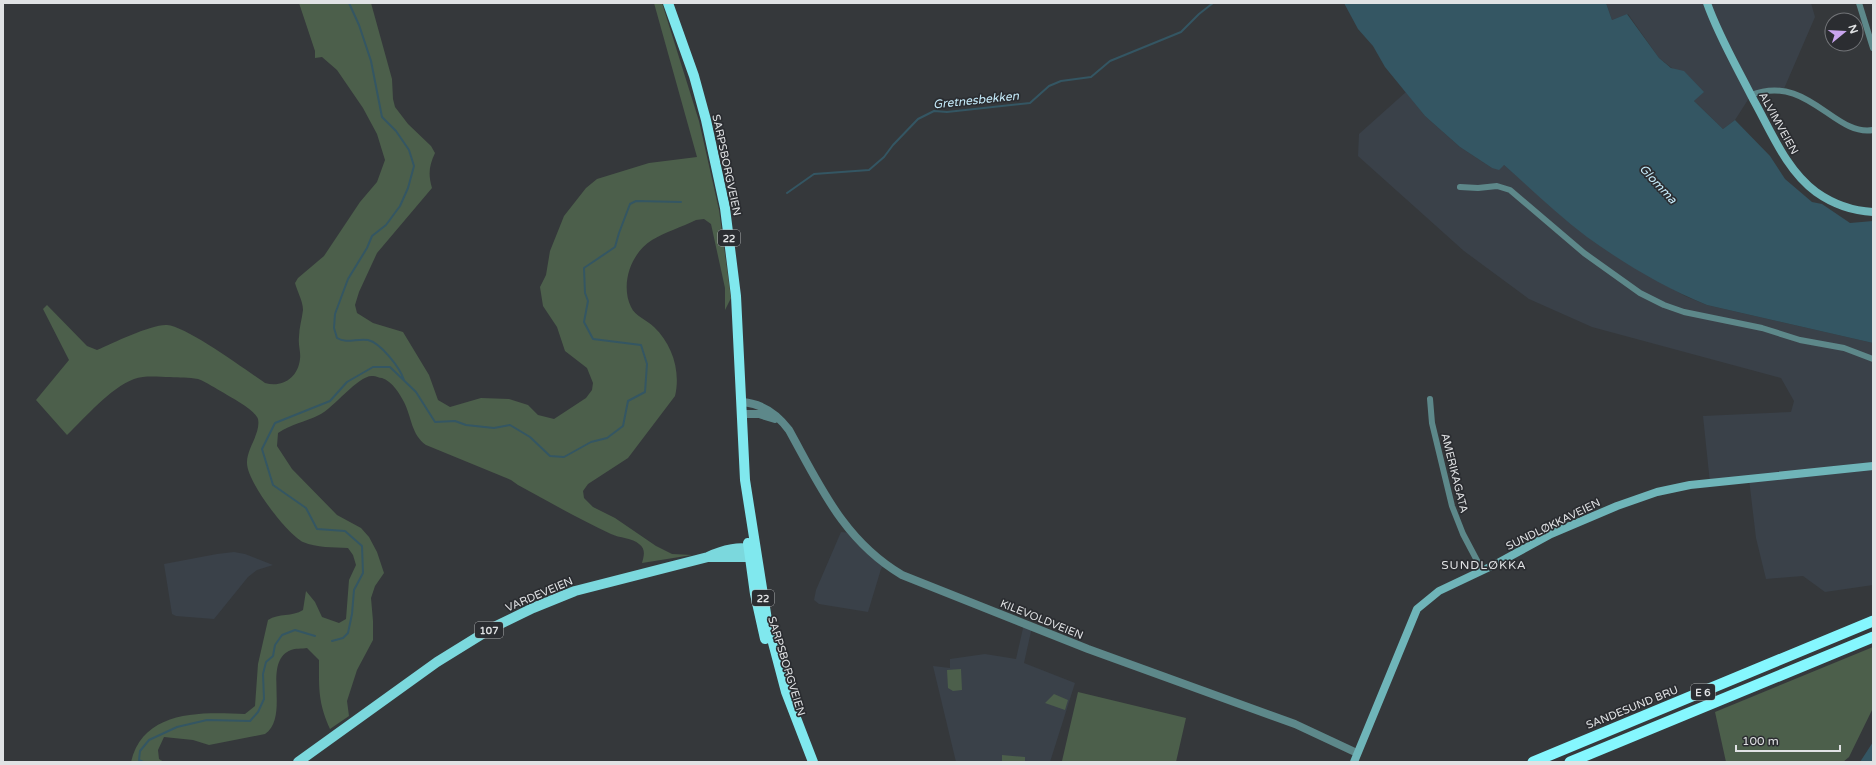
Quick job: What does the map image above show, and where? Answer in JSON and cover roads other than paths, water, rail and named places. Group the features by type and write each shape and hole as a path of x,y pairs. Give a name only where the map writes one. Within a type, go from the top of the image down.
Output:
{"highway":[{"name":"SARPSBORGVEIEN","path":"668,3 702,105 717,166 725,208 736,296 745,480 758,611 768,653 785,706 807,762"},
{"name":"SARPSBORGVEIEN","path":"751,552 777,662 797,724 813,762"},
{"name":"SANDESUND BRU","path":"1533,762 1873,622"},
{"name":"E 6","path":"1570,762 1873,637"}],"main road":[{"name":"ALVIMVEIEN","path":"1707,3 1722,42 1778,146 1790,164 1808,185 1822,196 1856,210 1873,212"},
{"name":"SUNDLØKKAVEIEN","path":"1354,762 1417,609 1439,591 1550,534 1617,506 1657,492 1695,484 1873,466"},
{"name":"VARDEVEIEN","path":"298,762 437,662 492,628 533,608 574,591 708,557 733,549 751,552"}],"street":[{"path":"1859,3 1873,48"},
{"path":"1751,95 1764,90 1783,91 1803,98 1858,131 1873,130"},
{"path":"1460,187 1478,188 1497,186 1510,190 1584,252 1640,293 1664,305 1684,312 1762,328 1800,340 1844,348 1873,359"},
{"name":"AMERIKAGATA","path":"1430,399 1432,424 1452,506 1463,534 1482,570"},
{"name":"KILEVOLDVEIEN","path":"741,402 749,402 761,406 783,422 832,506 851,533 884,565 902,575 1082,646 1295,724 1357,753"},
{"path":"741,414 759,414 783,422"}],"water":[{"name":"Glomma","path":"1344,3 1606,3 1612,20 1627,14 1659,58 1671,68 1684,71 1704,92 1694,101 1723,129 1735,120 1770,156 1785,179 1812,202 1822,204 1850,223 1873,221 1873,343 1707,305 1660,283 1615,256 1576,229 1504,165 1499,170 1492,168 1460,147 1425,116 1385,67 1373,46 1358,29"},
{"path":"1873,742 1873,762 1860,762"}],"waterway":[{"path":"349,3 359,25 371,61 382,117 396,131 409,150 414,166 408,188 400,206 386,225 372,236 367,248 348,279 335,314 334,328 337,338 341,340 368,340 379,346 394,363 404,380"},
{"name":"Gretnesbekken","path":"787,193 814,174 869,170 884,157 893,145 918,119 934,111 947,112 1030,103 1049,86 1061,81 1091,77 1110,61 1181,32 1199,14 1213,3"},
{"name":"Gretnesbekken","path":"332,641 343,638 348,633 352,614 354,590 363,573 362,546 345,531 317,529 306,508 273,485 262,449 275,423 330,401 347,382 373,367 390,367 416,392 435,422 455,421 466,425 494,428 510,425 530,437 550,456 564,457 591,442 607,438 623,426 628,401 645,392 647,364 641,345 593,339 584,322 588,301 585,293 584,268 615,247 630,204 636,201 681,202"},
{"name":"Gretnesbekken","path":"143,762 139,760 140,751 149,740 177,727 207,720 250,721 258,712 264,699 263,674 266,662 273,656 275,645 282,635 295,630 315,636"}],"district":[{"name":"SUNDLØKKA","path":"1484,565"}]}
